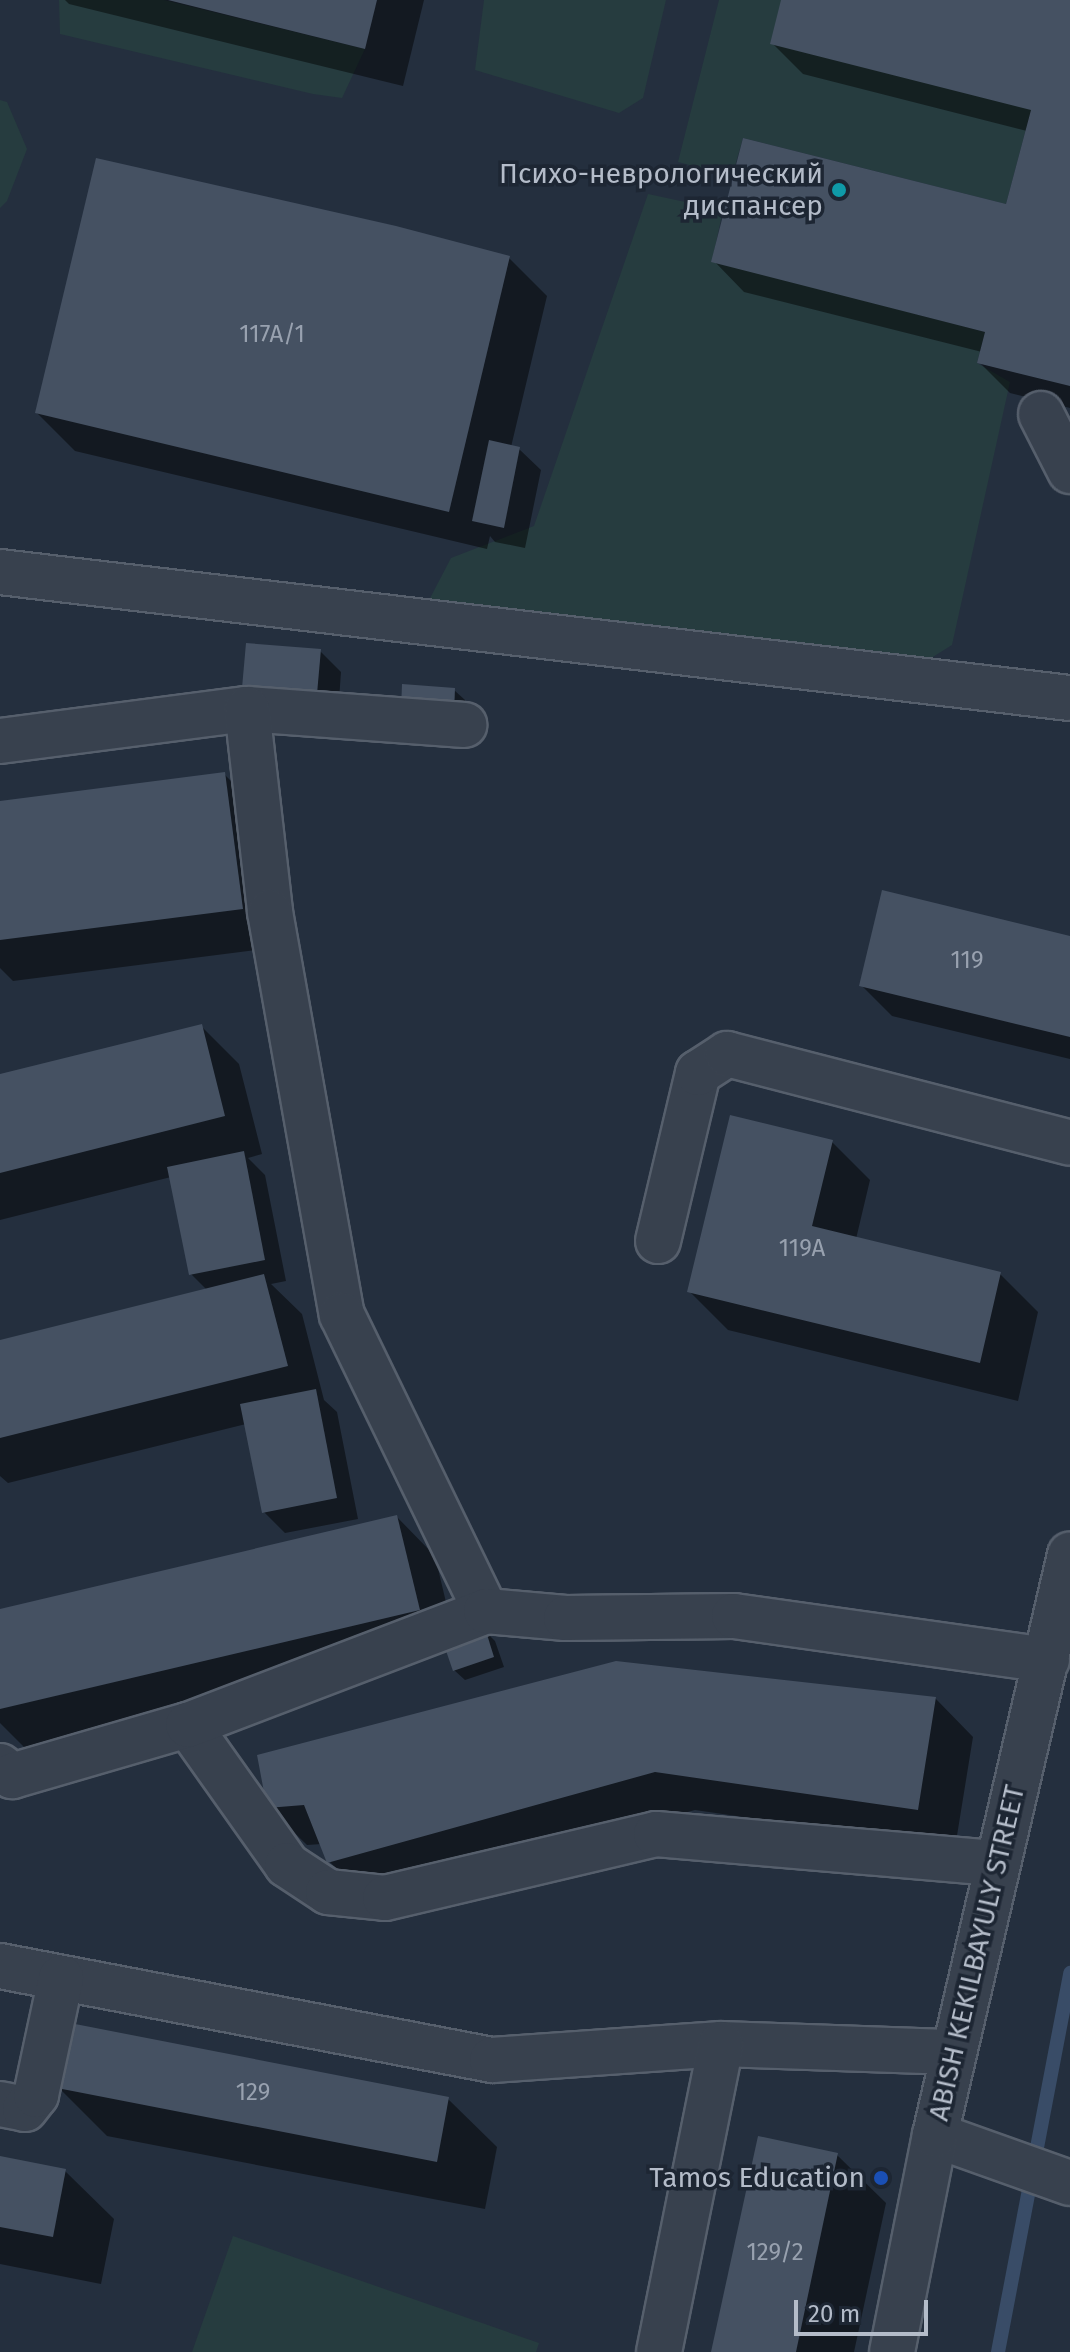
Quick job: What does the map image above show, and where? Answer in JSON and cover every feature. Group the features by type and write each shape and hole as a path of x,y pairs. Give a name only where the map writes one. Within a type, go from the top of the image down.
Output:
{"street":[{"path":"1041,414 1070,471"},
{"path":"0,572 1070,698"},
{"path":"247,709 270,912 342,1315 486,1611"},
{"path":"0,741 247,709 464,725"},
{"path":"658,1241 698,1073 727,1054 1070,1143"},
{"name":"ABISH KEKILBAYULY STREET","path":"892,2352 935,2135 1070,1555"},
{"path":"0,1766 12,1776 188,1725 486,1611 566,1618 734,1616 1047,1660"},
{"path":"188,1725 287,1865 328,1892 385,1898 656,1834 997,1863"},
{"path":"0,1966 492,2060 721,2044 954,2052"},
{"path":"0,2104 25,2109 36,2095 61,1978"},
{"path":"659,2352 721,2044"},
{"path":"935,2135 1066,2181"}],"green space":[{"path":"59,0 164,0 365,49 342,98 313,94 60,34"},
{"path":"484,0 666,0 643,98 619,113 475,70"},
{"path":"719,0 781,0 1031,110 1006,204 743,138 732,176 678,162"},
{"path":"0,100 7,102 27,149 7,201 0,208"},
{"path":"648,194 723,210 712,261 985,332 977,363 1010,382 952,645 920,665 427,604 451,558 534,526"},
{"path":"233,2236 539,2343 536,2352 192,2352"}],"building":[{"path":"168,0 377,0 365,49"},
{"name":"Психо-неврологический диспансер","path":"781,0 1070,0 1070,386 977,363 985,332 711,262 743,138 1006,204 1031,110 770,44"},
{"path":"96,158 396,226 510,256 449,512 35,413"},
{"path":"489,440 520,447 504,528 472,521"},
{"path":"246,643 321,649 317,694 242,688"},
{"path":"402,684 455,688 454,715 401,711"},
{"path":"225,772 243,909 0,940 0,801"},
{"path":"882,890 1070,936 1070,1037 859,986"},
{"path":"202,1024 225,1116 0,1173 0,1074"},
{"path":"730,1115 833,1140 812,1226 1001,1272 980,1363 687,1292"},
{"path":"244,1151 265,1260 189,1275 167,1167"},
{"path":"264,1274 288,1366 0,1438 0,1340"},
{"path":"316,1389 337,1498 262,1513 240,1404"},
{"path":"397,1515 420,1610 0,1709 0,1609"},
{"path":"485,1628 494,1657 453,1671 443,1642"},
{"path":"616,1661 936,1697 918,1810 655,1772 327,1863 304,1805 267,1808 257,1755"},
{"path":"70,2023 449,2097 437,2162 57,2088"},
{"path":"758,2136 838,2153 796,2352 711,2352"},
{"path":"0,2156 66,2169 53,2237 0,2227"}],"waterway":[{"path":"998,2352 1070,1973"}],"place":[{"name":"Психо-неврологический диспансер","path":"839,190"},
{"name":"Tamos Education","path":"881,2178"}]}
